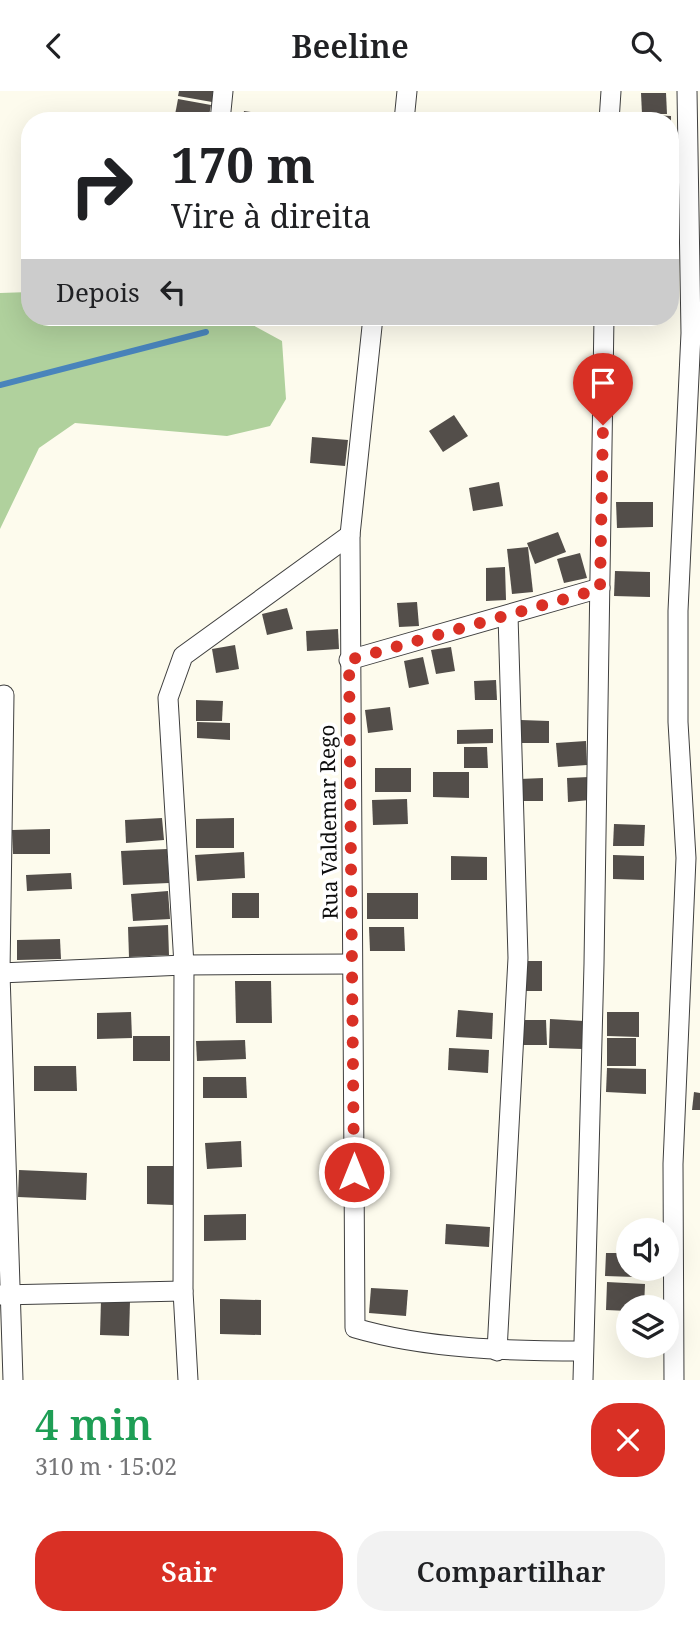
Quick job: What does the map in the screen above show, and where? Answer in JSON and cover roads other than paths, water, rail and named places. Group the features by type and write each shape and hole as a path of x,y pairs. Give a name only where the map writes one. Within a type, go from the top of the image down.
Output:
{"street":[{"path":"221,112 223,91"},
{"path":"405,112 407,91"},
{"path":"610,112 611,91"},
{"path":"674,1380 673,1164 686,858 678,722 678,611 691,333 687,91"},
{"name":"Rua Valdemar Rego","path":"372,326 350,535 355,1328 377,1334 498,1351"},
{"path":"583,1380 594,964 604,326"},
{"path":"188,1380 183,1291 184,965 168,698 183,656 350,535"},
{"path":"349,660 600,589"},
{"path":"508,615 518,958 498,1351 583,1351"},
{"path":"4,695 0,973 5,1294 13,1380"},
{"path":"0,973 184,965 352,964"},
{"path":"5,1294 183,1291"}],"waterway":[{"path":"0,385 206,332"}]}
